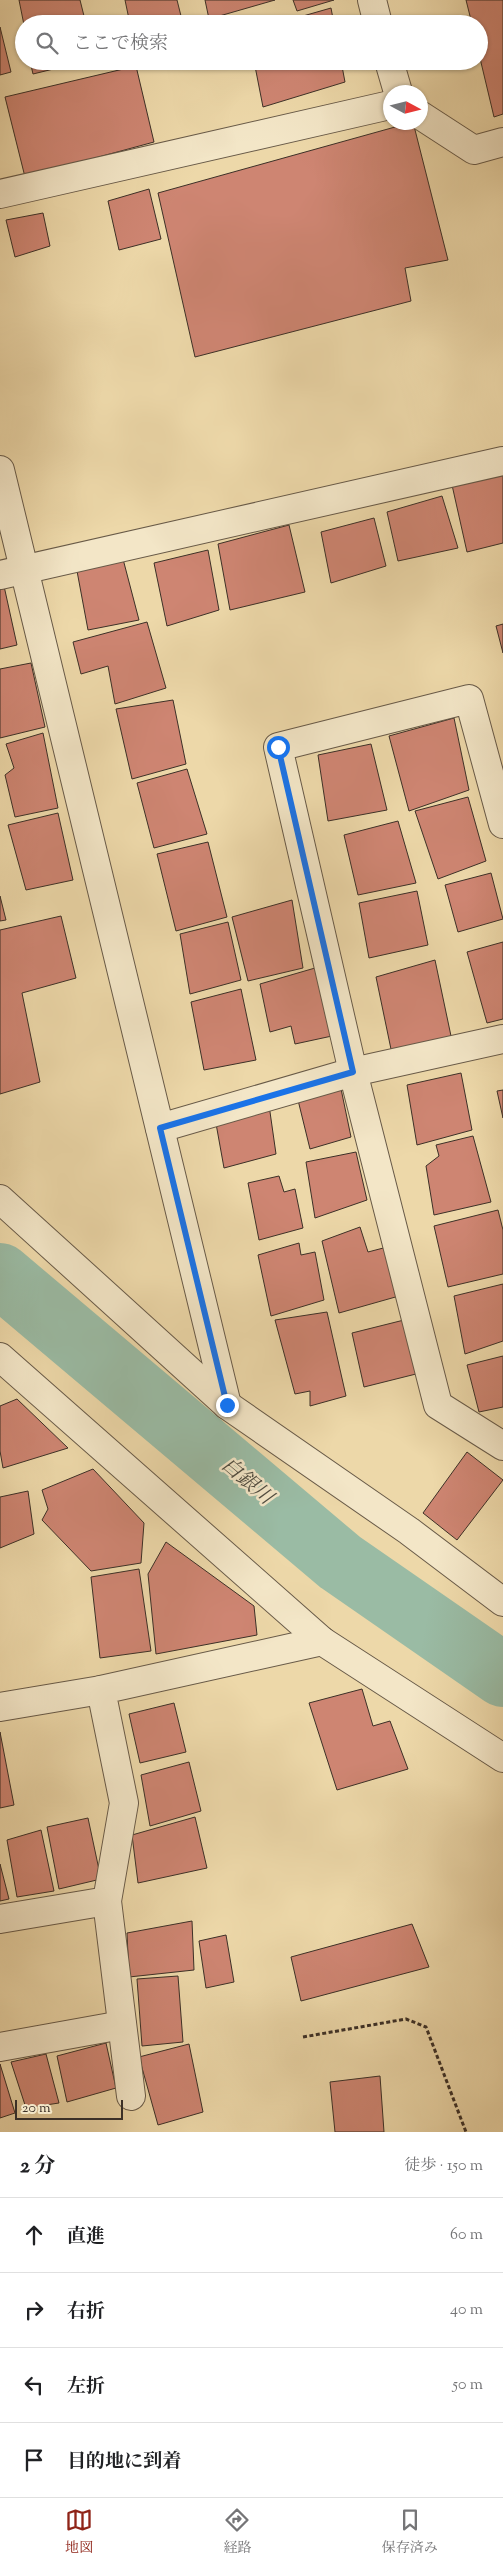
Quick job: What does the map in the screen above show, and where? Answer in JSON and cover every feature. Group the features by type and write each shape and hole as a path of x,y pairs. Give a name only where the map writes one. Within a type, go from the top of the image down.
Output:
{"street":[{"path":"372,0 376,15"},
{"path":"392,70 396,85"},
{"path":"0,194 383,107"},
{"path":"428,120 474,150 503,142"},
{"path":"12,573 503,460"},
{"path":"0,470 12,573 160,1128 227,1405"},
{"path":"503,824 469,699 278,747 353,1072 438,1405 503,1446"},
{"path":"160,1128 353,1072 503,1039"},
{"path":"0,1199 227,1405 409,1531 503,1602"},
{"path":"0,1357 322,1641 503,1758"},
{"path":"0,1707 101,1690 322,1641"},
{"path":"101,1690 124,1803 108,1901 131,2096"},
{"path":"0,1919 108,1901"},
{"path":"0,2047 122,2025"}],"path":[{"path":"303,2037 406,2019 426,2027 466,2132"}],"building":[{"path":"19,0 80,0 84,15 22,15"},
{"path":"125,0 177,0 181,15 128,15"},
{"path":"205,0 275,0 223,15 208,15"},
{"path":"293,0 334,0 297,11"},
{"path":"466,0 503,0 503,114 494,117 483,70 488,70 488,15 470,15"},
{"path":"331,8 332,15 306,15"},
{"path":"0,27 11,72 0,75"},
{"path":"32,70 49,70 33,74"},
{"path":"119,70 137,70 154,142 25,177 5,97"},
{"path":"256,70 343,70 345,82 263,107"},
{"path":"384,130 415,130 448,260 405,268 411,301 195,357 158,193"},
{"path":"149,189 161,239 119,250 108,201"},
{"path":"43,213 50,246 15,257 6,220"},
{"path":"503,472 503,543 467,552 452,485"},
{"path":"442,496 458,548 398,561 387,512"},
{"path":"374,518 386,566 331,583 321,532"},
{"path":"289,525 305,592 230,610 218,544"},
{"path":"208,550 219,610 167,626 154,563"},
{"path":"123,559 139,620 88,630 77,571"},
{"path":"4,586 17,645 0,649 0,587"},
{"path":"147,622 166,688 115,704 108,666 81,674 73,642"},
{"path":"503,624 503,653 496,626"},
{"path":"31,663 45,727 0,738 0,669"},
{"path":"173,700 186,764 132,779 116,709"},
{"path":"454,718 469,790 409,811 389,736"},
{"path":"43,733 58,808 15,817 5,775 14,768 6,744"},
{"path":"371,744 387,810 328,821 318,755"},
{"path":"187,769 207,834 154,848 137,783"},
{"path":"468,797 486,861 438,879 415,811"},
{"path":"58,813 73,880 26,890 8,825"},
{"path":"398,821 416,883 358,895 344,835"},
{"path":"208,842 227,917 176,931 157,854"},
{"path":"491,873 503,919 458,932 445,885"},
{"path":"417,891 428,945 369,958 359,903"},
{"path":"0,896 6,920 0,921"},
{"path":"292,900 303,968 248,981 232,917"},
{"path":"61,916 76,978 22,993 40,1082 0,1094 0,930"},
{"path":"228,922 241,980 190,994 180,934"},
{"path":"503,942 503,1019 487,1023 467,952"},
{"path":"435,960 451,1036 392,1054 376,977"},
{"path":"315,968 332,1036 295,1044 291,1026 270,1032 260,984"},
{"path":"241,989 256,1060 204,1070 191,1002"},
{"path":"461,1073 472,1130 417,1145 407,1085"},
{"path":"340,1084 351,1137 310,1149 297,1096"},
{"path":"503,1090 503,1118 497,1091"},
{"path":"269,1105 276,1154 224,1168 215,1118"},
{"path":"473,1136 491,1202 434,1215 426,1166 439,1156 436,1145"},
{"path":"356,1152 367,1200 315,1218 306,1162"},
{"path":"279,1176 284,1192 295,1189 303,1228 259,1240 248,1183"},
{"path":"498,1210 503,1230 503,1274 448,1287 434,1226"},
{"path":"360,1227 368,1252 391,1246 399,1296 339,1313 322,1241"},
{"path":"299,1243 301,1255 315,1252 324,1300 271,1316 258,1255"},
{"path":"503,1284 503,1341 465,1354 454,1296"},
{"path":"327,1312 346,1396 310,1406 310,1391 295,1394 275,1320"},
{"path":"404,1320 416,1374 364,1387 352,1333"},
{"path":"503,1356 503,1407 479,1412 467,1365"},
{"path":"17,1399 68,1448 3,1468 0,1451 0,1406"},
{"path":"467,1452 503,1480 457,1540 423,1513"},
{"path":"93,1469 144,1523 141,1563 91,1571 42,1520 48,1509 42,1490"},
{"path":"28,1491 34,1534 0,1548 0,1497"},
{"path":"166,1542 254,1606 257,1635 156,1654 148,1574"},
{"path":"139,1569 151,1651 100,1658 91,1577"},
{"path":"362,1689 373,1726 390,1721 408,1769 337,1790 309,1703"},
{"path":"174,1703 186,1752 140,1763 129,1714"},
{"path":"0,1732 14,1805 0,1808"},
{"path":"189,1762 201,1811 150,1826 141,1775"},
{"path":"195,1817 207,1868 138,1883 132,1835"},
{"path":"88,1818 101,1879 59,1889 47,1827"},
{"path":"41,1830 54,1891 17,1897 7,1840"},
{"path":"0,1864 9,1899 0,1901"},
{"path":"192,1921 194,1970 129,1977 127,1933"},
{"path":"412,1924 429,1967 301,2001 291,1957"},
{"path":"226,1935 234,1982 206,1988 199,1941"},
{"path":"178,1976 183,2042 142,2046 137,1979"},
{"path":"106,2043 116,2088 67,2102 57,2056"},
{"path":"189,2044 203,2112 158,2125 139,2057"},
{"path":"46,2054 59,2103 26,2108 11,2062"},
{"path":"0,2064 15,2113 0,2118"},
{"path":"380,2076 384,2132 335,2132 330,2082"}],"waterway":[{"name":"白銀川","path":"0,1275 340,1562 503,1675"}],"route":[{"path":"227,1405 160,1128 353,1072 278,747"}]}
